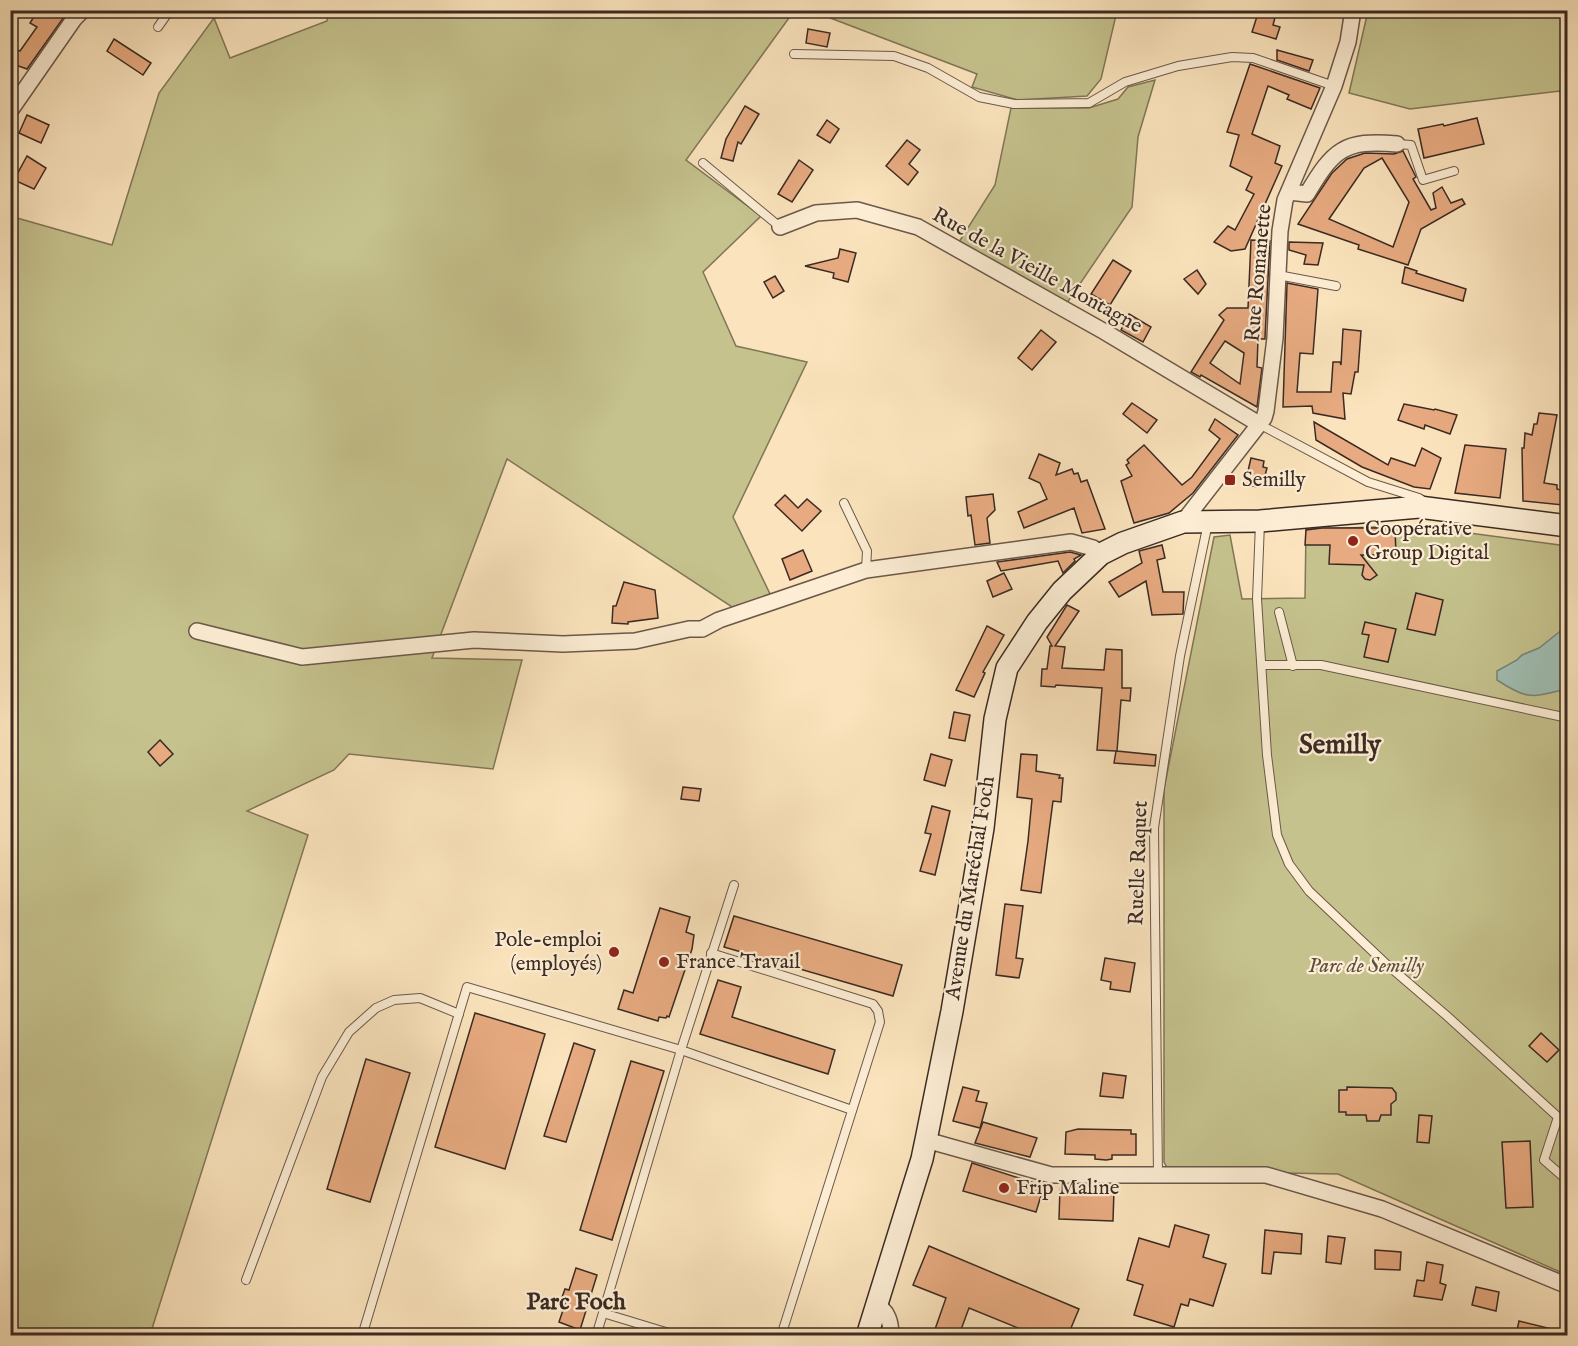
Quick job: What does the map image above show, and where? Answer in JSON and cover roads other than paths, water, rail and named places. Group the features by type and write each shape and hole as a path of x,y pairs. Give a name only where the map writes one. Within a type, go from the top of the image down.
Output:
{"main road":[{"name":"Avenue du Maréchal Foch","path":"867,1335 926,1140 952,1011 983,828 995,719 1007,668 1037,622 1056,598 1101,554 1123,543 1183,522 1260,521 1419,507 1568,526"}],"street":[{"path":"10,111 74,19 83,10"},
{"name":"Rue Romanette","path":"1183,522 1264,417 1269,401 1275,338 1280,231 1285,201 1334,86 1348,42 1353,10"},
{"path":"1289,192 1307,194 1330,158 1345,147 1373,142 1397,144"},
{"name":"Rue de la Vieille Montagne","path":"780,227 816,213 857,210 918,227 1105,332 1259,424"},
{"path":"197,631 302,657 474,640 563,644 635,641 689,629 702,629 718,620 866,570 1071,542 1094,548 1101,554"},
{"path":"926,1140 1051,1175 1266,1175 1382,1209 1568,1286"},
{"path":"876,1306 886,1311 891,1335"}],"lane":[{"path":"158,27 170,10"},
{"path":"794,54 894,56 928,68 980,97 1014,104 1089,103 1125,82 1178,66 1232,57 1253,58 1334,86"},
{"path":"1397,144 1411,145 1423,180 1454,171"},
{"path":"703,163 780,227"},
{"path":"1278,275 1336,286"},
{"path":"1259,424 1368,482 1419,498 1436,509"},
{"path":"844,503 867,550 866,570"},
{"path":"1260,521 1257,599 1267,755 1277,835 1288,864 1309,891 1384,962 1558,1117 1544,1160 1568,1181"},
{"name":"Ruelle Raquet","path":"1158,1175 1154,828 1180,656 1208,522"},
{"path":"1279,612 1293,666"},
{"path":"1262,665 1321,665 1568,718"},
{"path":"596,1335 681,1050 734,885"},
{"path":"711,953 873,1004 878,1011 880,1022 781,1335"},
{"path":"362,1335 468,987 681,1050 852,1110"},
{"path":"246,1280 322,1077 349,1032 376,1008 394,1000 420,998 459,1014"},
{"path":"603,1313 679,1335"}],"water":[{"path":"1567,621 1567,689 1531,695 1517,691 1497,680 1497,671 1522,655 1539,648 1563,629"}],"place":[{"name":"Semilly","path":"1230,480"},
{"name":"Coopérative Group Digital","path":"1353,541"},
{"name":"Pole-emploi (employés)","path":"614,952"},
{"name":"France Travail","path":"664,962"},
{"name":"Frip Maline","path":"1004,1188"}],"district":[{"name":"Semilly","path":"1340,746"},
{"name":"Parc Foch","path":"576,1302"}],"park label":[{"name":"Parc de Semilly","path":"1366,966"}]}
